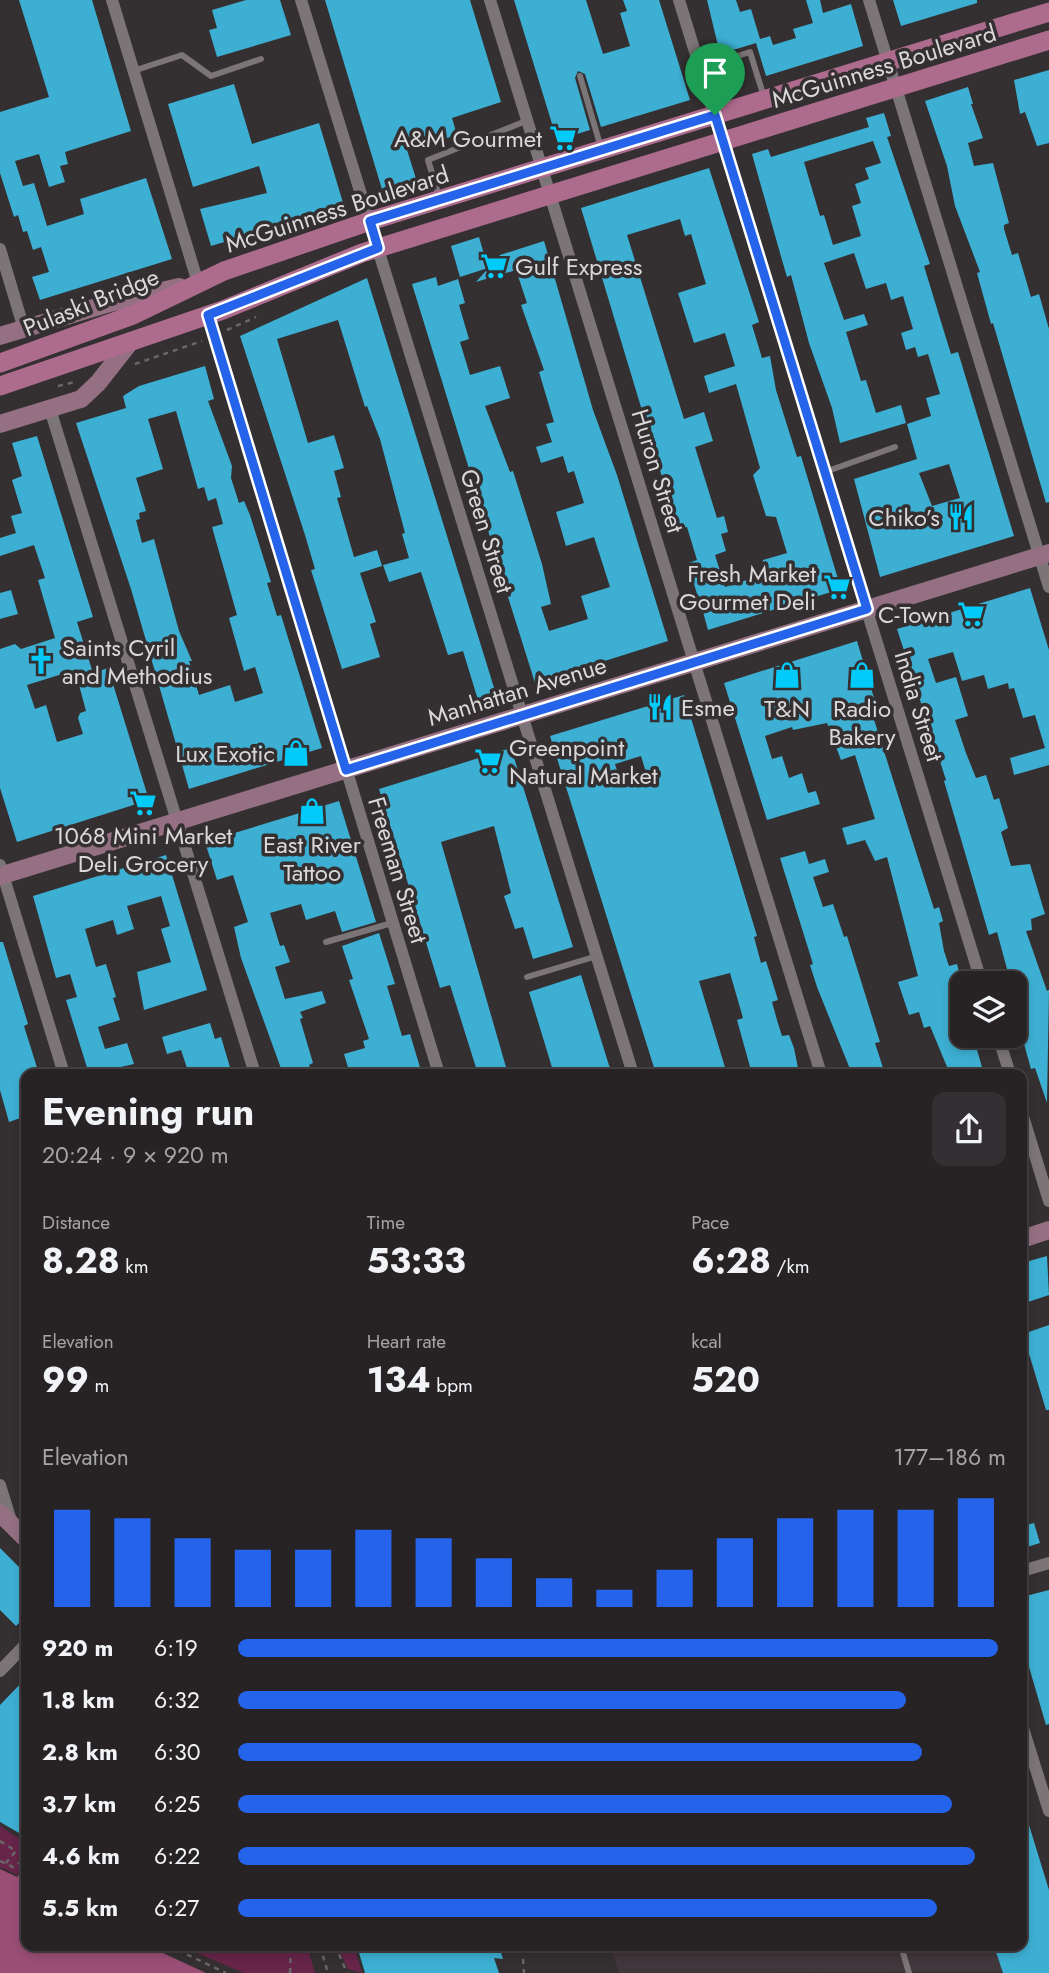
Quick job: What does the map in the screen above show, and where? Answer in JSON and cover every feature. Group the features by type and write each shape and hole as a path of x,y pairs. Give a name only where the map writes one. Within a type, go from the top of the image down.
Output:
{"main road":[{"name":"McGuinness Boulevard","path":"198,283 370,221 1049,12"},
{"name":"McGuinness Boulevard","path":"131,341 208,315 378,248 1049,40"},
{"name":"Pulaski Bridge","path":"0,363 133,316 198,283"},
{"name":"Pulaski Bridge","path":"0,386 131,341"}],"street":[{"path":"111,0 198,283"},
{"name":"Green Street","path":"301,0 631,1069"},
{"name":"Huron Street","path":"490,0 819,1069"},
{"name":"India Street","path":"681,0 978,971"},
{"path":"869,0 1044,555 1049,587"},
{"path":"0,249 24,329"},
{"name":"McGuinness Boulevard","path":"0,336 110,303 198,283"},
{"name":"Freeman Street","path":"208,315 437,1069"},
{"path":"0,424 88,394 131,341"},
{"path":"50,409 253,1069"},
{"name":"Manhattan Avenue","path":"1,872 177,822 1044,555"},
{"path":"1,872 62,1069"},
{"path":"1002,1048 1008,1069"},
{"path":"1027,1129 1049,1201"},
{"path":"1027,1237 1049,1230"},
{"path":"0,1485 6,1519 21,1534"},
{"path":"1027,1570 1049,1563"},
{"path":"0,1671 21,1649"},
{"path":"1027,1741 1049,1811"}],"lane":[{"path":"700,68 750,52 765,100"},
{"path":"133,71 182,55 211,76 261,59"},
{"path":"580,76 602,150"},
{"path":"440,200 428,160 528,121"},
{"path":"825,472 895,447"},
{"path":"326,942 392,923"},
{"path":"527,977 597,956"},
{"path":"902,1951 909,1973"}],"path":[{"path":"0,1841 16,1851 5,1864"},
{"path":"0,1861 13,1867 21,1862"},
{"path":"183,1951 226,1973"},
{"path":"289,1973 291,1951"},
{"path":"321,1951 328,1973"},
{"path":"334,1951 338,1952 347,1973"}],"shaded area":[{"path":"1027,1819 1049,1890 1049,1972 619,1973 612,1951 1027,1951"},
{"path":"0,1826 21,1840 21,1870 17,1875 0,1867"},
{"path":"0,1869 17,1877 21,1872 21,1951 159,1951 206,1973 0,1973"},
{"path":"192,1951 308,1951 315,1973 244,1973"},
{"path":"339,1951 355,1951 362,1973 348,1969"}],"building":[{"path":"19,0 92,0 131,131 65,152 68,164 60,166 65,182 49,187 39,154 15,161 23,186 34,183 47,226 84,214 80,199 146,178 172,259 40,300 32,277 49,272 41,247 33,250 27,231 23,232 18,215 14,217 0,173 0,112 49,97"},
{"path":"246,0 280,0 291,35 217,57 209,30 217,28 212,10"},
{"path":"325,0 470,0 501,102 452,118 457,135 407,150 418,185 384,196"},
{"path":"514,0 586,0 603,54 630,46 620,13 627,11 623,0 659,0 690,100 601,127 585,74 578,71 575,78 590,130 557,140"},
{"path":"707,0 736,0 740,12 751,9 760,39 770,36 773,45 796,38 793,29 813,23 806,0 820,0 823,13 851,4 863,46 766,76 756,43 720,54"},
{"path":"893,0 977,0 977,3 901,26"},
{"path":"1049,70 1049,143 1037,146 1025,112 1020,114 1014,80"},
{"path":"234,84 252,144 319,123 344,206 211,246 200,209 267,193 259,166 193,187 168,104"},
{"path":"968,87 983,138 968,143 974,166 993,163 1009,223 1004,225 1004,229 1012,255 1018,253 1031,297 1039,294 1049,329 1049,502 1046,503 993,323 991,324 977,273 980,272 955,206 947,166 925,101"},
{"path":"884,113 891,136 887,137 930,264 924,266 946,338 951,354 958,352 1014,536 880,577 854,479 917,459 907,424 931,416 926,398 940,394 928,354 918,357 915,347 906,350 901,333 913,329 903,296 891,300 886,283 866,289 854,253 824,263 844,320 864,314 868,325 846,332 861,381 866,380 876,413 901,405 906,423 840,443 832,408 809,343 791,275 787,277 752,154 768,149 771,157 869,127 866,118","holes":["873,141 881,163 865,168 869,179 855,184 861,203 852,206 861,236 833,245 824,215 820,216 804,162","949,464 960,498 932,506 919,473"]},
{"path":"709,168 759,322 752,325 762,358 770,356 776,390 797,457 801,456 841,589 708,630 700,601 696,602 697,594 688,563 697,560 687,527 678,530 581,208","holes":["680,219 685,236 691,234 706,284 678,293 694,343 725,333 735,366 704,376 709,393 736,384 760,468 753,475 766,516 776,517 787,553 763,560 762,568 748,573 750,579 725,587 715,555 726,551 721,534 728,532 724,516 717,518 695,447 713,441 704,412 684,419 627,235"]},
{"path":"479,237 488,268 460,277 451,246"},
{"path":"544,241 593,410 617,475 668,641 535,683 508,597 511,596 502,566 499,566 412,284 436,277 438,286 458,279 465,303 459,305 469,339 460,342 470,375 500,366 510,398 485,406 510,472 513,471 542,564 551,604 541,607 549,631 588,619 581,596 610,587 594,537 566,546 556,512 584,503 574,471 568,473 563,456 541,463 536,447 552,442 546,424 554,422 539,372 544,370 521,305 527,303 516,270 476,282 500,255"},
{"path":"367,278 496,694 478,700 463,651 448,655 421,572 389,582 383,565 409,558 402,534 405,533 380,439 367,406 365,407 338,320 277,339 308,443 334,435 344,468 334,471 341,497 337,498 354,557 377,550 382,566 360,573 376,622 370,624 380,657 342,669 311,570 315,569 305,535 240,336"},
{"path":"205,366 214,399 208,401 232,466 231,478 239,503 244,501 250,515 271,582 267,583 277,616 281,615 322,748 189,789 131,589 76,423 126,408 123,396 139,386","holes":["176,411 198,489 204,487 208,501 216,498 223,524 212,527 237,615 229,618 244,671 255,667 263,693 235,702 230,685 199,695 189,661 192,661 179,631 154,539 142,543 136,520 140,519 139,513 146,511 136,478 163,469 148,419"]},
{"path":"37,436 93,617 77,622 93,673 108,668 149,800 17,842 0,788 0,649 15,644 21,649 55,638 38,580 45,578 34,545 0,556 0,538 16,533 11,516 22,513 12,480 22,476 12,443","holes":["75,670 86,711 80,713 78,718 83,734 57,742 46,705 35,709 27,685"]},
{"path":"1030,588 1049,650 1049,765 1014,775 1010,758 1045,748 1035,715 1023,718 1014,688 1009,689 1008,683 988,689 984,675 962,681 953,652 928,659 936,683 956,677 968,716 955,720 966,753 976,778 986,775 994,800 999,798 1008,828 1001,832 1011,866 1030,864 1045,914 1031,919 1032,930 1026,931 1047,991 1049,990 1047,1103 1035,1068 1031,1069 1025,1048 1027,971 1008,971 997,932 989,935 944,781 946,780 897,629"},
{"path":"11,590 18,614 0,619 0,593"},
{"path":"857,641 877,708 871,710 934,909 939,907 943,921 939,923 944,951 949,966 957,964 959,971 950,971 950,1048 976,1048 983,1069 948,1069 930,1026 924,1028 919,1012 909,1015 898,982 918,976 887,857 875,861 865,840 847,845 842,828 875,819 855,755 841,760 827,723 793,730 792,727 765,736 772,759 782,756 789,778 802,773 808,793 816,791 820,804 767,820 724,683"},
{"path":"684,695 757,936 754,937 761,963 766,961 778,1000 772,1002 777,1020 782,1036 789,1035 798,1068 751,1069 737,1020 743,1018 730,973 699,981 725,1069 654,1069 550,736","holes":["641,756 648,779 622,787 615,764"]},
{"path":"511,748 573,947 533,959 523,927 515,929 504,896 511,893 494,826 441,842 507,1069 476,1069 450,985 440,988 379,789"},
{"path":"339,801 376,922 342,932 335,911 306,920 301,904 270,913 280,946 284,945 290,962 275,967 285,999 322,991 326,1003 300,1012 313,1063 309,1065 310,1069 281,1069 241,958 234,927 248,922 233,875 217,880 205,842"},
{"path":"805,851 809,864 825,859 829,872 813,877 823,907 833,904 844,937 847,936 880,1042 875,1043 883,1069 850,1069 817,987 810,965 813,964 780,858"},
{"path":"166,855 207,990 144,1010 137,972 171,962 161,929 170,926 161,896 127,906 134,929 117,935 113,920 85,929 96,967 106,964 120,1020 98,1027 105,1049 127,1043 134,1064 112,1069 87,1069 66,1000 77,997 70,974 56,978 33,896"},
{"path":"379,933 395,984 387,986 402,1036 410,1034 420,1069 348,1069 344,1054 365,1048 363,1041 369,1039 349,980 353,979 342,946"},
{"path":"0,942 3,942 28,1024 24,1026 37,1069 21,1069 21,1118 9,1122 0,1090"},
{"path":"581,975 610,1069 552,1069 529,992"},
{"path":"210,1023 215,1039 221,1037 231,1069 187,1069 181,1050 167,1054 162,1037"},
{"path":"1047,1256 1049,1295 1027,1302 1027,1262"},
{"path":"1049,1325 1049,1410 1046,1410 1027,1347 1027,1333"},
{"path":"1034,1523 1040,1543 1027,1547 1027,1525"},
{"path":"0,1548 21,1569 21,1621 16,1626 0,1610"},
{"path":"1049,1590 1049,1724 1046,1725 1027,1660 1027,1596"},
{"path":"21,1683 21,1834 0,1822 0,1705"},
{"path":"1027,1818 1049,1890 1049,1973 1003,1973 996,1951 1027,1951"},
{"path":"358,1951 501,1951 503,1959 494,1958 499,1973 365,1973"}],"place":[{"name":"A&M Gourmet","path":"563,138"},
{"name":"Gulf Express","path":"494,266"},
{"name":"Chiko’s","path":"961,517"},
{"name":"Fresh Market Gourmet Deli","path":"837,587"},
{"name":"C-Town","path":"971,614"},
{"name":"Saints Cyril and Methodius","path":"41,661"},
{"name":"T&N","path":"787,675"},
{"name":"Radio Bakery","path":"862,675"},
{"name":"Esme","path":"660,707"},
{"name":"Lux Exotic","path":"296,753"},
{"name":"Greenpoint Natural Market","path":"488,761"},
{"name":"1068 Mini Market Deli Grocery","path":"143,803"},
{"name":"East River Tattoo","path":"312,811"}],"route":[{"path":"715,115 867,609 346,770 208,315 378,248 370,221 715,115"}]}
